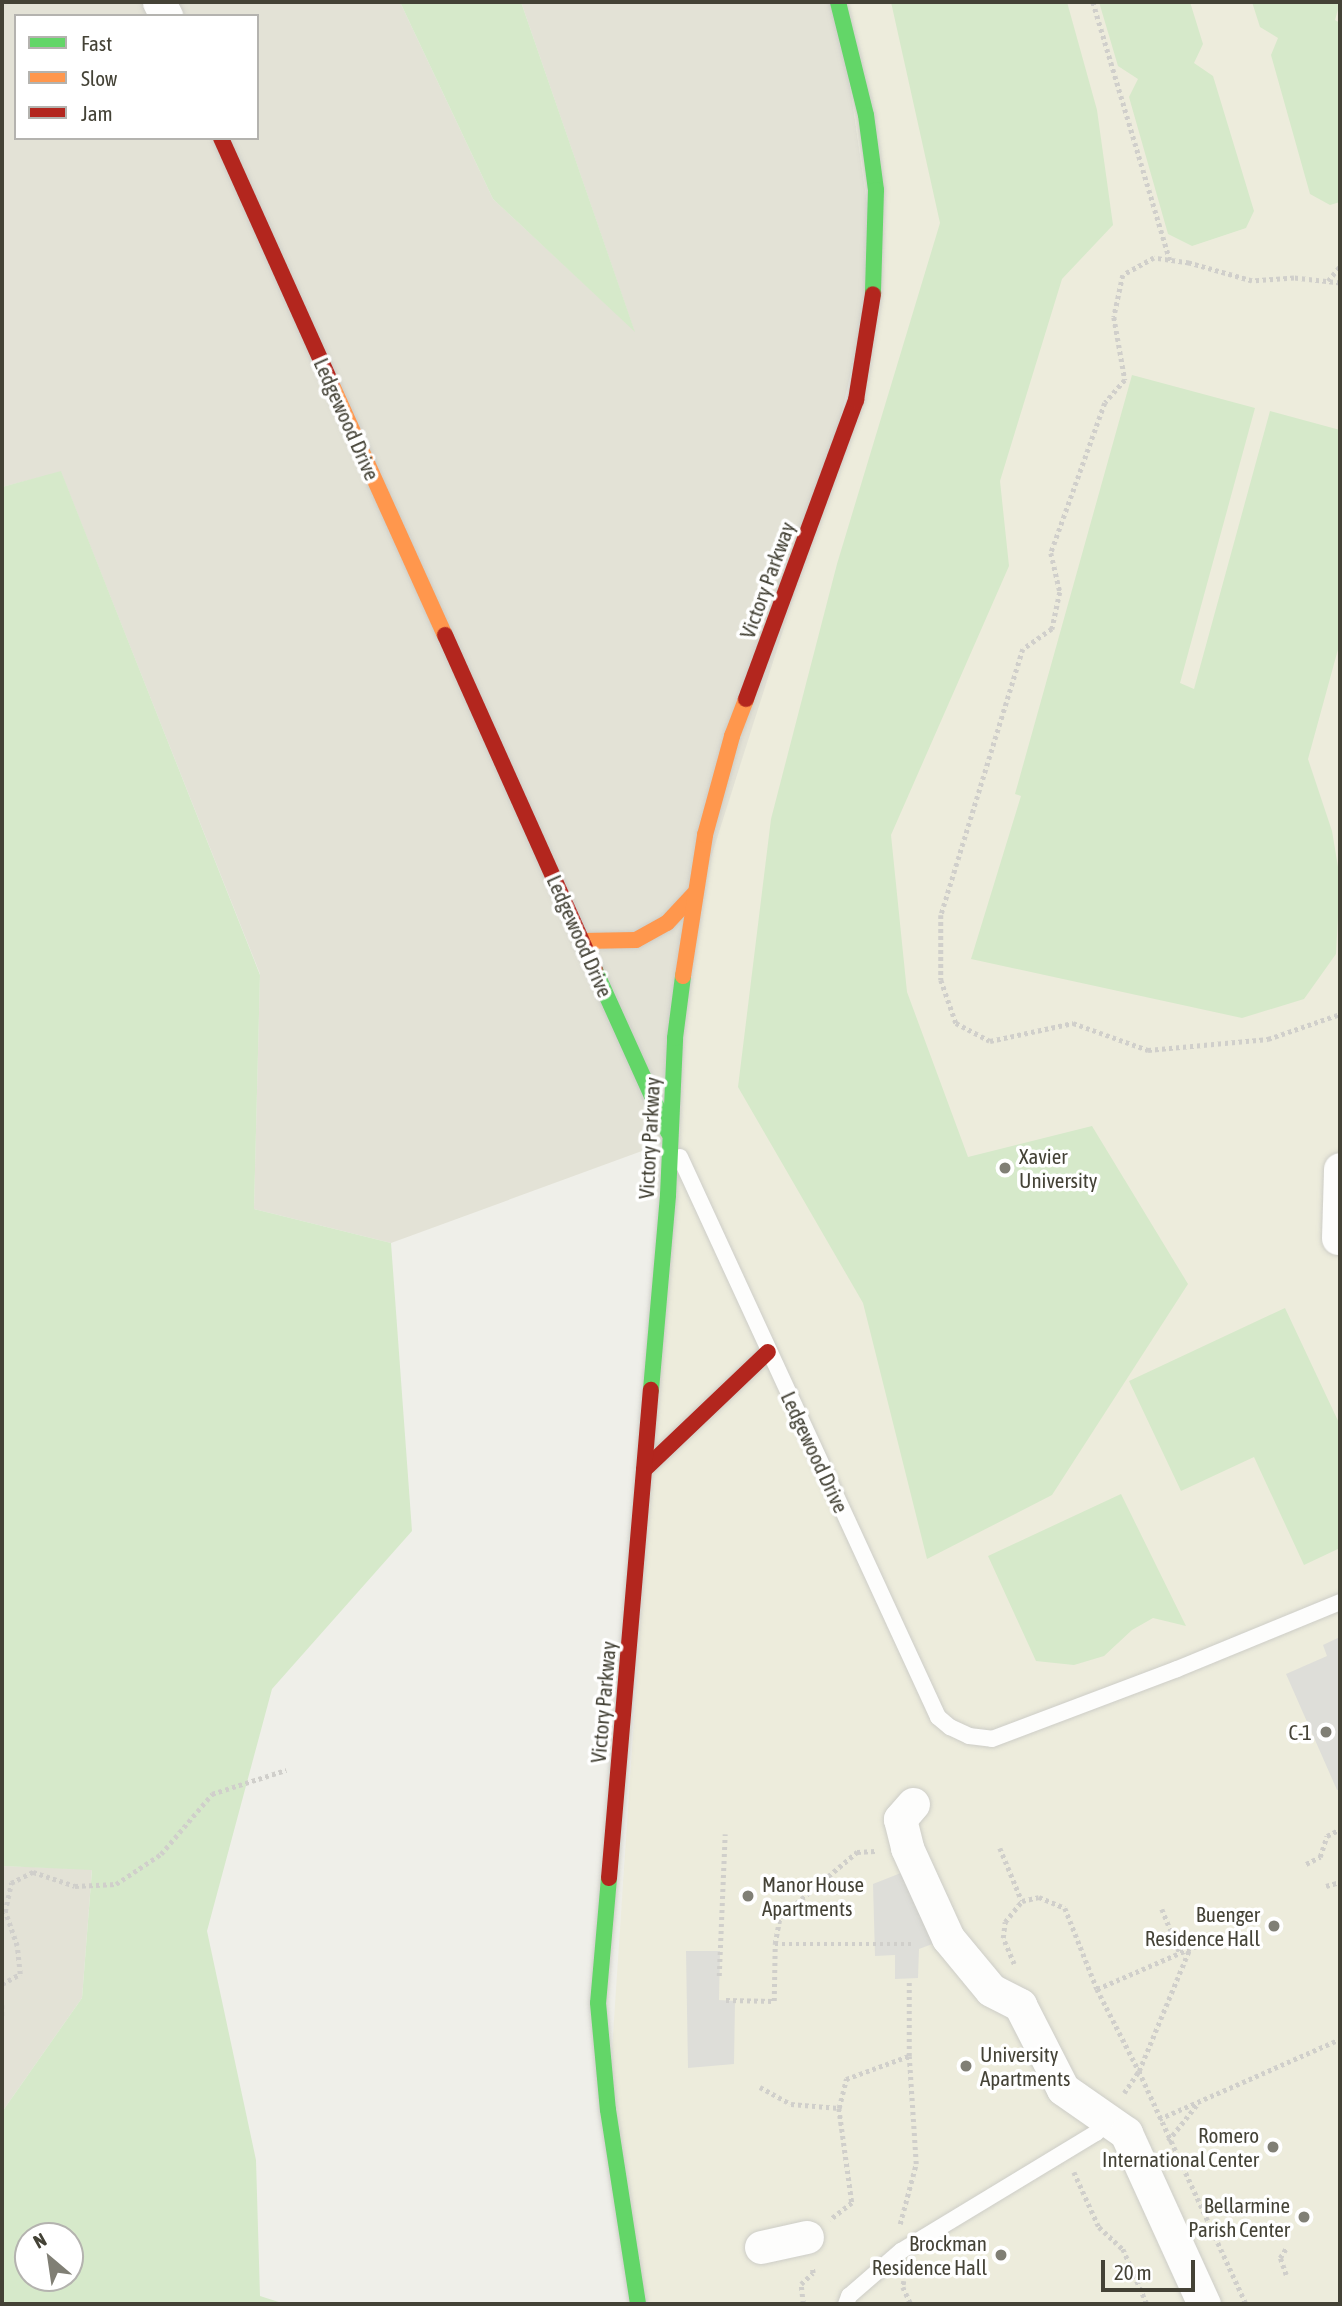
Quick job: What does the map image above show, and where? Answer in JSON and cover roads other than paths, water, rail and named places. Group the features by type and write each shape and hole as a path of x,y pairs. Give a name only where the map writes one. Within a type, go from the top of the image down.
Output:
{"street":[{"name":"Victory Parkway","path":"638,2304 608,2110 598,2003 672,1140 675,1038 694,894 705,835 732,736 856,400 870,326 876,265 876,190 866,115 838,2"},
{"name":"Ledgewood Drive","path":"222,140 672,1140"},
{"path":"582,941 636,940 667,923 694,894"},
{"path":"1339,1241 1340,1169"},
{"path":"644,1470 768,1352"},
{"path":"913,1804 900,1819 907,1847 948,1938 991,1990 1020,2005 1063,2089 1116,2127 1142,2164 1204,2304"},
{"path":"761,2247 807,2237"}],"lane":[{"name":"Ledgewood Drive","path":"672,1140 938,1717 950,1727 969,1736 992,1739 1177,1670 1340,1602"},
{"path":"846,2304 849,2296 901,2251 970,2211 1064,2150 1096,2133 1116,2127"}],"place":[{"name":"Xavier University","path":"1005,1168"},
{"name":"C-1","path":"1326,1732"},
{"name":"Manor House Apartments","path":"748,1896"},
{"name":"Buenger Residence Hall","path":"1274,1926"},
{"name":"University Apartments","path":"966,2066"},
{"name":"Romero International Center","path":"1273,2147"},
{"name":"Bellarmine Parish Center","path":"1304,2217"},
{"name":"Brockman Residence Hall","path":"1001,2255"}]}
